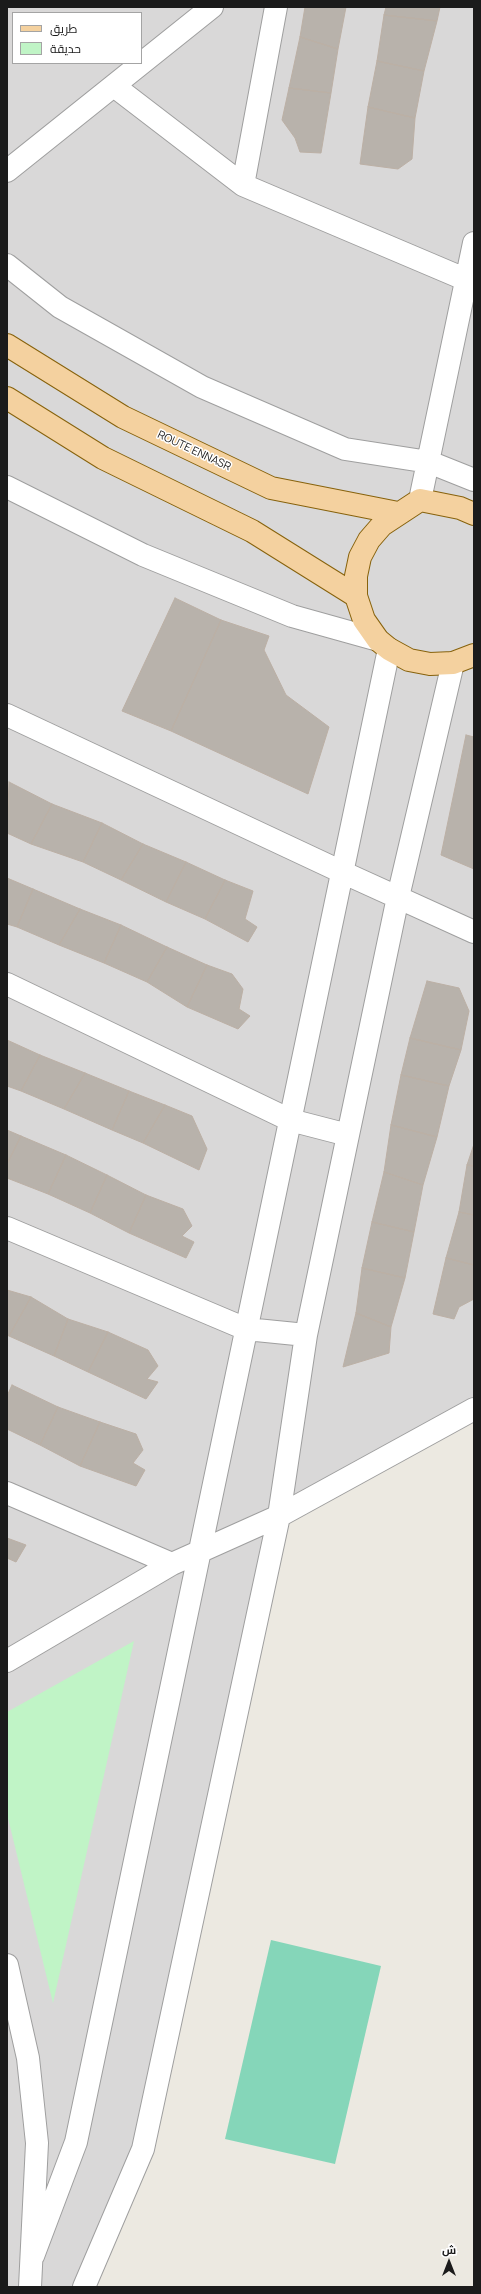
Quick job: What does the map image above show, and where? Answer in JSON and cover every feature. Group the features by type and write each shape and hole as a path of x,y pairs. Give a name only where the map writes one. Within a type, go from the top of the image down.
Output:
{"main road":[{"name":"ROUTE ENNASR","path":"7,345 123,417 271,488 398,513"},
{"path":"7,398 103,458 252,531 356,596"},
{"path":"474,514 460,508 420,500 409,509 398,513 382,525 369,540 360,557 356,576 356,596 364,620 384,645 409,660 430,664 453,663 474,655"}],"street":[{"path":"142,63 212,7"},
{"path":"243,185 276,7"},
{"path":"7,171 141,64"},
{"path":"114,86 243,185 470,281"},
{"path":"420,500 470,281 474,243"},
{"path":"7,264 60,307 202,387 345,449 429,462 474,480"},
{"path":"7,487 144,555 292,616 384,645 342,872 76,2142 33,2256"},
{"path":"84,2287 143,2149 279,1516 306,1335 398,897 453,663"},
{"path":"7,715 342,872 474,932"},
{"path":"7,984 290,1120 348,1135"},
{"path":"7,1228 246,1329 306,1335"},
{"path":"7,1661 172,1564 279,1516 474,1409"},
{"path":"7,1493 172,1564"},
{"path":"7,1965 28,2058 37,2143 33,2256 30,2287"}],"shaded area":[{"path":"7,7 474,7 474,1409 279,1516 143,2149 84,2287 7,2287"}],"green space":[{"path":"134,1641 53,2003 7,1814 7,1712"},
{"path":"271,1940 381,1966 335,2164 225,2139"}],"building":[{"path":"305,7 346,7 338,49 300,37"},
{"path":"386,7 440,7 437,21 384,15"},
{"path":"384,15 437,21 424,71 377,61"},
{"path":"300,37 338,49 331,93 289,88"},
{"path":"377,61 424,71 415,118 368,107"},
{"path":"289,88 331,93 321,153 300,152 295,138 282,120"},
{"path":"368,107 415,118 412,159 398,169 360,164"},
{"path":"175,598 221,620 171,731 122,711"},
{"path":"221,620 269,636 264,650 286,695 329,727 308,794 171,731"},
{"path":"466,735 474,737 474,869 441,855"},
{"path":"9,782 52,804 31,844 7,833"},
{"path":"52,804 102,823 83,862 31,844"},
{"path":"102,823 143,844 121,880 83,862"},
{"path":"143,844 186,862 166,902 121,880"},
{"path":"186,862 225,880 205,919 166,902"},
{"path":"7,878 33,889 17,927 7,924"},
{"path":"225,880 253,891 245,919 257,927 248,942 205,919"},
{"path":"33,889 80,909 59,945 17,927"},
{"path":"80,909 121,925 104,963 59,945"},
{"path":"121,925 167,947 147,982 104,963"},
{"path":"167,947 207,965 187,1007 147,982"},
{"path":"207,965 232,974 243,989 239,1009 250,1016 238,1029 187,1007"},
{"path":"427,981 459,988 469,1011 461,1050 410,1038"},
{"path":"410,1038 461,1050 449,1086 401,1075"},
{"path":"7,1040 40,1055 21,1091 7,1086"},
{"path":"40,1055 85,1073 64,1109 21,1091"},
{"path":"85,1073 129,1091 112,1130 64,1109"},
{"path":"401,1075 449,1086 437,1137 391,1125"},
{"path":"129,1091 165,1105 143,1143 112,1130"},
{"path":"165,1105 192,1116 207,1149 199,1170 143,1143"},
{"path":"391,1125 437,1137 423,1185 384,1172"},
{"path":"7,1130 21,1136 7,1164"},
{"path":"21,1136 66,1155 48,1194 7,1178 7,1164"},
{"path":"474,1144 474,1166 467,1165"},
{"path":"66,1155 107,1175 90,1213 48,1194"},
{"path":"467,1165 474,1166 474,1215 459,1212"},
{"path":"384,1172 423,1185 414,1232 372,1222"},
{"path":"107,1175 146,1195 129,1233 90,1213"},
{"path":"146,1195 183,1209 192,1226 182,1236 194,1242 186,1258 129,1233"},
{"path":"459,1212 474,1215 474,1265 446,1258"},
{"path":"372,1222 414,1232 405,1278 362,1268"},
{"path":"446,1258 474,1265 474,1299 459,1307 454,1319 433,1314"},
{"path":"362,1268 405,1278 391,1327 356,1313"},
{"path":"7,1290 31,1297 9,1336 7,1335"},
{"path":"31,1297 68,1319 54,1356 9,1336"},
{"path":"356,1313 391,1327 389,1353 343,1367"},
{"path":"68,1319 108,1332 88,1372 54,1356"},
{"path":"108,1332 148,1350 158,1366 147,1379 158,1382 146,1399 88,1372"},
{"path":"12,1385 58,1407 40,1445 7,1429 7,1396"},
{"path":"58,1407 100,1422 80,1466 40,1445"},
{"path":"100,1422 136,1434 143,1450 133,1463 145,1470 136,1486 80,1466"},
{"path":"7,1538 26,1545 16,1562 7,1558"}]}
